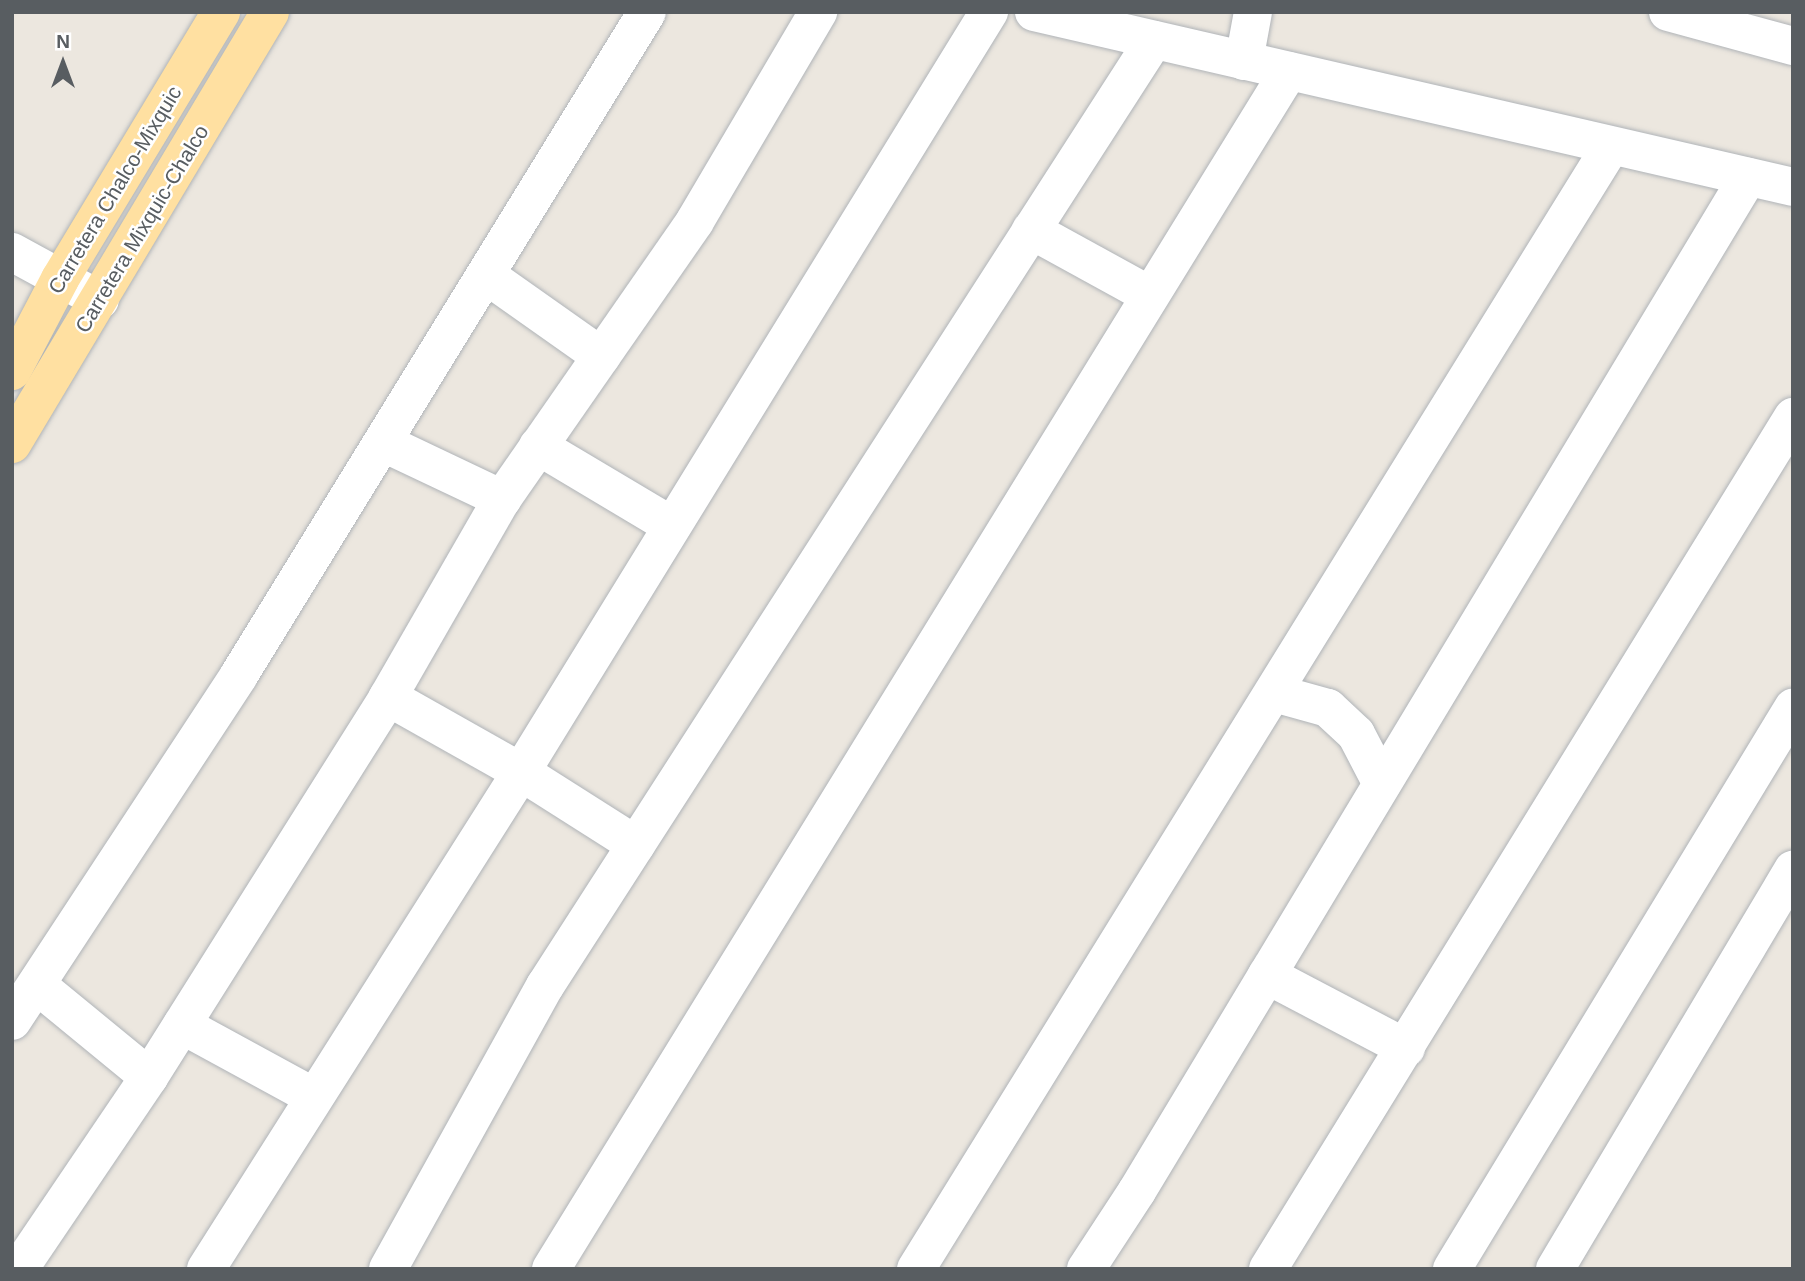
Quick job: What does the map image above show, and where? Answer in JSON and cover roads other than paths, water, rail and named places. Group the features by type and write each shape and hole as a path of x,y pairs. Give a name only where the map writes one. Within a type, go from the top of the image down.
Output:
{"main road":[{"name":"Carretera Chalco-Mixquic","path":"14,364 60,279 221,12"},
{"name":"Carretera Mixquic-Chalco","path":"12,444 270,12"}],"street":[{"path":"12,1021 384,443 647,12"},
{"path":"19,1269 149,1077 388,697 502,499 695,222 818,12"},
{"path":"206,1269 521,772 989,12"},
{"path":"1034,12 1793,187"},
{"path":"1244,61 1253,12"},
{"path":"1668,12 1793,46"},
{"path":"388,1269 545,986 1154,40"},
{"path":"551,1269 1289,71"},
{"path":"916,1269 1611,146"},
{"path":"1086,1269 1267,975 1748,177"},
{"path":"1031,230 1149,295"},
{"path":"12,252 100,300"},
{"path":"486,275 601,356"},
{"path":"1268,1269 1793,416"},
{"path":"384,443 502,499"},
{"path":"538,446 672,526"},
{"path":"1273,692 1328,708 1356,734 1382,784"},
{"path":"388,697 521,772 636,845"},
{"path":"1452,1269 1793,708"},
{"path":"1555,1269 1793,870"},
{"path":"1267,975 1406,1048"},
{"path":"37,985 149,1077"},
{"path":"182,1025 314,1097"}]}
